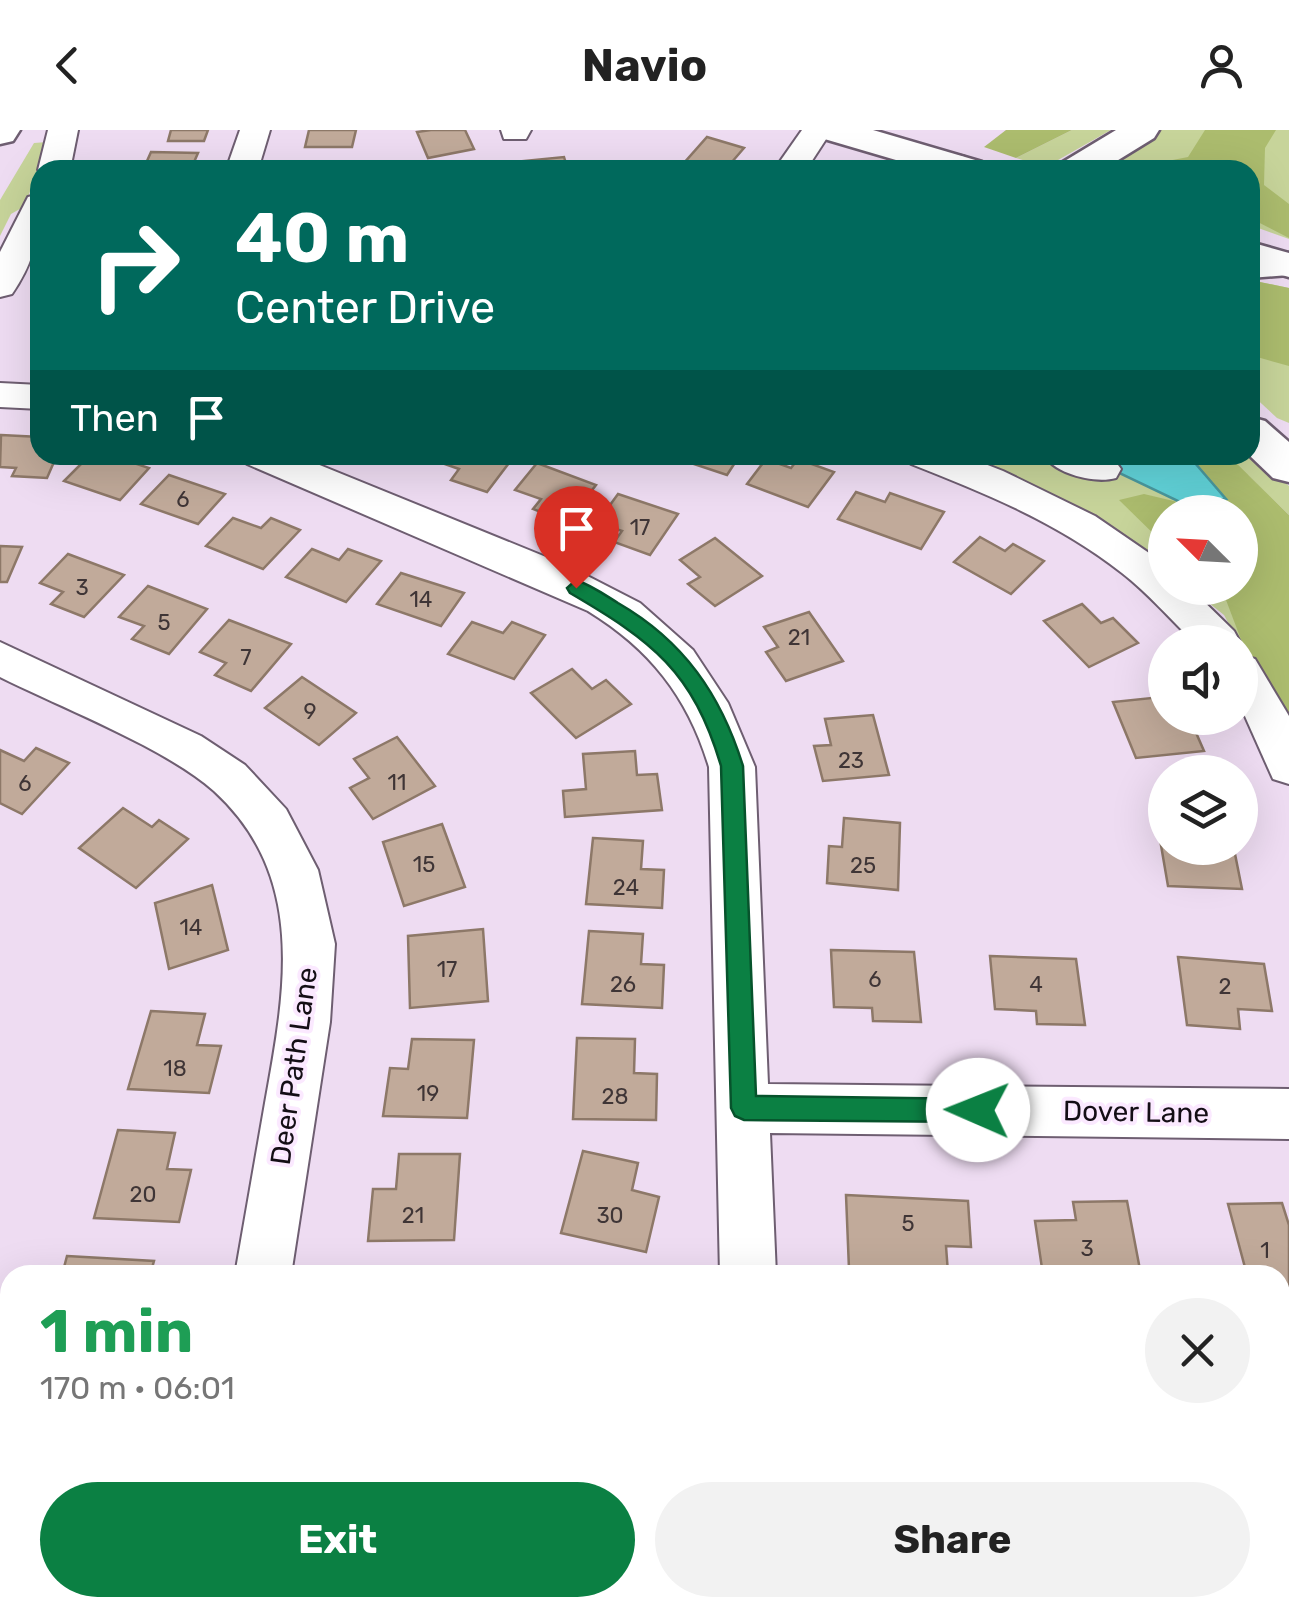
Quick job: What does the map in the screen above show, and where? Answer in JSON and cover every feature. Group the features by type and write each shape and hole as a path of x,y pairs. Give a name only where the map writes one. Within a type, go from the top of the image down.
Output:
{"main road":[{"path":"834,130 933,160"},
{"path":"1092,160 1141,130"},
{"path":"1260,412 1289,432"},
{"path":"1260,440 1289,466"}],"street":[{"path":"56,160 63,130"},
{"path":"245,160 255,130"},
{"path":"797,160 818,130"},
{"path":"0,287 30,227"},
{"path":"0,395 30,396"},
{"path":"284,465 576,588 640,625 665,646 698,685 719,724 732,766 748,1265"},
{"path":"950,465 1024,493 1082,524 1148,574"},
{"path":"1091,465 1102,469"},
{"path":"1183,605 1202,625"},
{"name":"Deer Path Lane","path":"0,658 185,748 229,778 270,822 294,870 310,944 305,1022 266,1265"},
{"path":"1258,697 1289,766"},
{"name":"Dover Lane","path":"744,1108 1289,1114"}],"green space":[{"path":"1006,130 1072,130 1016,158 984,147"},
{"path":"1072,130 1111,130 1058,160 1016,158"},
{"path":"1155,130 1289,130 1289,239 1260,229 1260,160 1114,160"},
{"path":"1205,130 1276,130 1265,148 1264,185 1289,204 1289,238 1260,223 1260,160 1173,160 1188,157"},
{"path":"47,142 41,160 30,160 30,191 25,206 11,214 0,236 0,200 34,143"},
{"path":"1260,282 1289,288 1289,423 1260,402"},
{"path":"1260,282 1289,288 1289,366 1260,358"},
{"path":"1260,459 1289,486 1289,515 1248,475 1251,495 1148,495 1148,554 1068,502 987,465 1260,465"},
{"path":"1196,465 1238,465 1289,515 1289,766 1258,684 1258,625 1235,625 1228,605 1258,605 1258,495 1222,495"},
{"path":"1148,495 1148,528 1119,500"},
{"path":"1258,539 1289,736 1258,678 1258,625 1229,625 1211,605 1258,605"}],"water":[{"path":"1107,465 1197,465 1223,495 1165,495"}],"building":[{"path":"171,130 208,130 204,141 168,141"},
{"path":"309,130 356,130 352,147 305,147"},
{"path":"465,130 474,149 428,158 417,132"},
{"path":"707,137 744,148 734,160 687,160"},
{"path":"151,152 198,153 195,160 147,160"},
{"path":"1,435 30,436 30,465 53,465 47,478 12,476 16,468 0,467"},
{"path":"80,465 149,468 120,500 64,481"},
{"path":"448,465 507,465 487,492 451,480 459,469"},
{"path":"535,465 596,485 567,522 533,509 541,499 515,490"},
{"path":"697,465 734,465 727,475"},
{"path":"761,465 815,465 834,472 808,507 747,484"},
{"path":"169,475 225,494 198,524 141,504"},
{"path":"856,492 885,502 890,493 944,512 921,549 838,519"},
{"path":"618,494 678,514 650,555 614,542 622,531 597,523"},
{"path":"233,518 261,528 271,518 300,530 263,569 206,546"},
{"path":"980,537 1005,551 1013,544 1044,561 1011,594 954,562"},
{"path":"715,538 762,576 715,606 688,584 700,577 680,560"},
{"path":"0,546 22,547 7,582 0,582"},
{"path":"312,549 339,560 348,549 381,561 346,602 286,577"},
{"path":"68,554 124,575 84,617 51,604 63,592 40,583"},
{"path":"401,573 464,593 441,626 377,604"},
{"path":"148,586 207,609 169,654 132,639 144,626 119,617"},
{"path":"1082,604 1101,623 1113,618 1138,643 1089,667 1044,621"},
{"path":"809,612 843,661 786,681 766,652 778,647 764,627"},
{"path":"229,620 291,644 251,691 215,675 226,663 200,652"},
{"path":"472,622 503,633 512,622 545,635 514,679 448,654"},
{"path":"572,669 592,689 606,680 631,704 576,738 531,693"},
{"path":"302,677 356,713 319,745 265,708"},
{"path":"1148,698 1148,735 1197,735 1204,751 1136,758 1113,702"},
{"path":"873,715 889,775 823,781 814,746 831,745 825,719"},
{"path":"397,737 435,786 373,819 350,788 369,778 354,759"},
{"path":"36,748 69,763 22,814 0,803 0,750 24,761"},
{"path":"635,751 637,775 657,774 662,810 565,817 563,791 586,789 583,754"},
{"path":"123,808 152,827 159,820 188,839 136,888 79,848"},
{"path":"844,818 900,823 898,890 827,883 829,846 842,847"},
{"path":"442,824 465,887 404,906 383,842"},
{"path":"593,838 643,841 641,869 664,870 662,908 586,904"},
{"path":"1164,865 1237,865 1242,889 1168,886"},
{"path":"212,885 228,950 169,969 155,903"},
{"path":"483,929 488,1001 410,1008 408,936"},
{"path":"589,931 643,934 641,964 664,965 662,1008 582,1004"},
{"path":"831,950 914,952 921,1022 873,1021 872,1008 834,1007"},
{"path":"990,956 1076,959 1085,1025 1037,1024 1036,1011 995,1009"},
{"path":"1178,957 1264,964 1272,1011 1238,1009 1240,1029 1187,1025"},
{"path":"151,1011 205,1014 197,1045 221,1046 209,1093 128,1089"},
{"path":"577,1038 635,1039 634,1073 657,1074 656,1120 573,1119"},
{"path":"412,1039 474,1040 467,1118 383,1116 390,1068 408,1069"},
{"path":"118,1130 175,1133 167,1169 191,1170 179,1222 94,1218"},
{"path":"583,1151 638,1163 632,1190 659,1197 646,1252 561,1233"},
{"path":"399,1154 460,1154 454,1240 368,1241 373,1189 396,1189"},
{"path":"846,1195 968,1201 971,1247 946,1246 947,1265 849,1265"},
{"path":"1127,1201 1139,1265 1042,1265 1035,1221 1076,1220 1073,1202"},
{"path":"1282,1203 1289,1225 1289,1265 1244,1265 1228,1204"},
{"path":"67,1256 154,1261 153,1265 65,1265"}],"route":[{"path":"576,588 640,625 665,646 698,685 719,724 732,766 744,1108 978,1110"}]}
